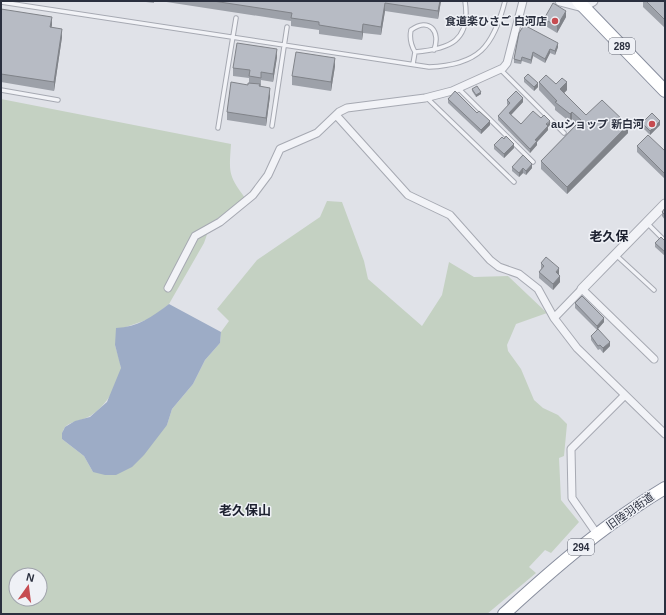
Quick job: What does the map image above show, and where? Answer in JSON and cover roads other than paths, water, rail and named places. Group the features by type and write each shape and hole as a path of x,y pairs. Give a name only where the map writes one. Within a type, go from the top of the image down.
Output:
{"highway":[{"name":"289","path":"585,3 665,91"},
{"name":"旧陸羽街道","path":"504,614 558,564 597,534 665,488"}],"street":[{"path":"168,288 195,236 220,222 253,195 268,175 280,149 317,134 347,108 427,98 458,88 500,69 507,63 523,1"},
{"path":"560,1 585,3"},
{"path":"336,116 408,195 450,215 490,260 499,267 519,274 538,289 554,318 577,348 665,434"},
{"path":"554,318 665,204"},
{"path":"582,289 654,359"},
{"path":"597,534 572,498 571,449 625,395"}],"lane":[{"path":"415,52 434,50 449,46 458,39 464,30 466,20 464,1"},
{"path":"1,2 233,36 429,67 445,66 466,60 486,46 493,37 504,1"},
{"path":"218,128 236,18"},
{"path":"413,64 415,52 411,46 411,30 421,25 432,27 435,30 436,44 434,50"},
{"path":"272,126 287,27"},
{"path":"500,69 564,133"},
{"path":"225,84 232,85"},
{"path":"458,88 532,162"},
{"path":"1,90 58,100"},
{"path":"270,91 277,92"},
{"path":"427,98 514,182"},
{"path":"646,223 665,240"},
{"path":"615,254 654,290"}],"water":[{"path":"169,304 221,332 220,343 205,360 193,384 172,409 167,425 144,455 132,467 116,475 105,475 93,472 84,456 62,439 62,433 65,427 75,421 90,417 107,402 121,368 115,345 116,328 131,326 138,323 157,313"}],"place":[{"name":"食道楽ひさご 白河店","path":"555,21"},
{"name":"auショップ 新白河","path":"652,124"}],"district":[{"name":"老久保","path":"609,236"},
{"name":"老久保山","path":"245,510"}]}
